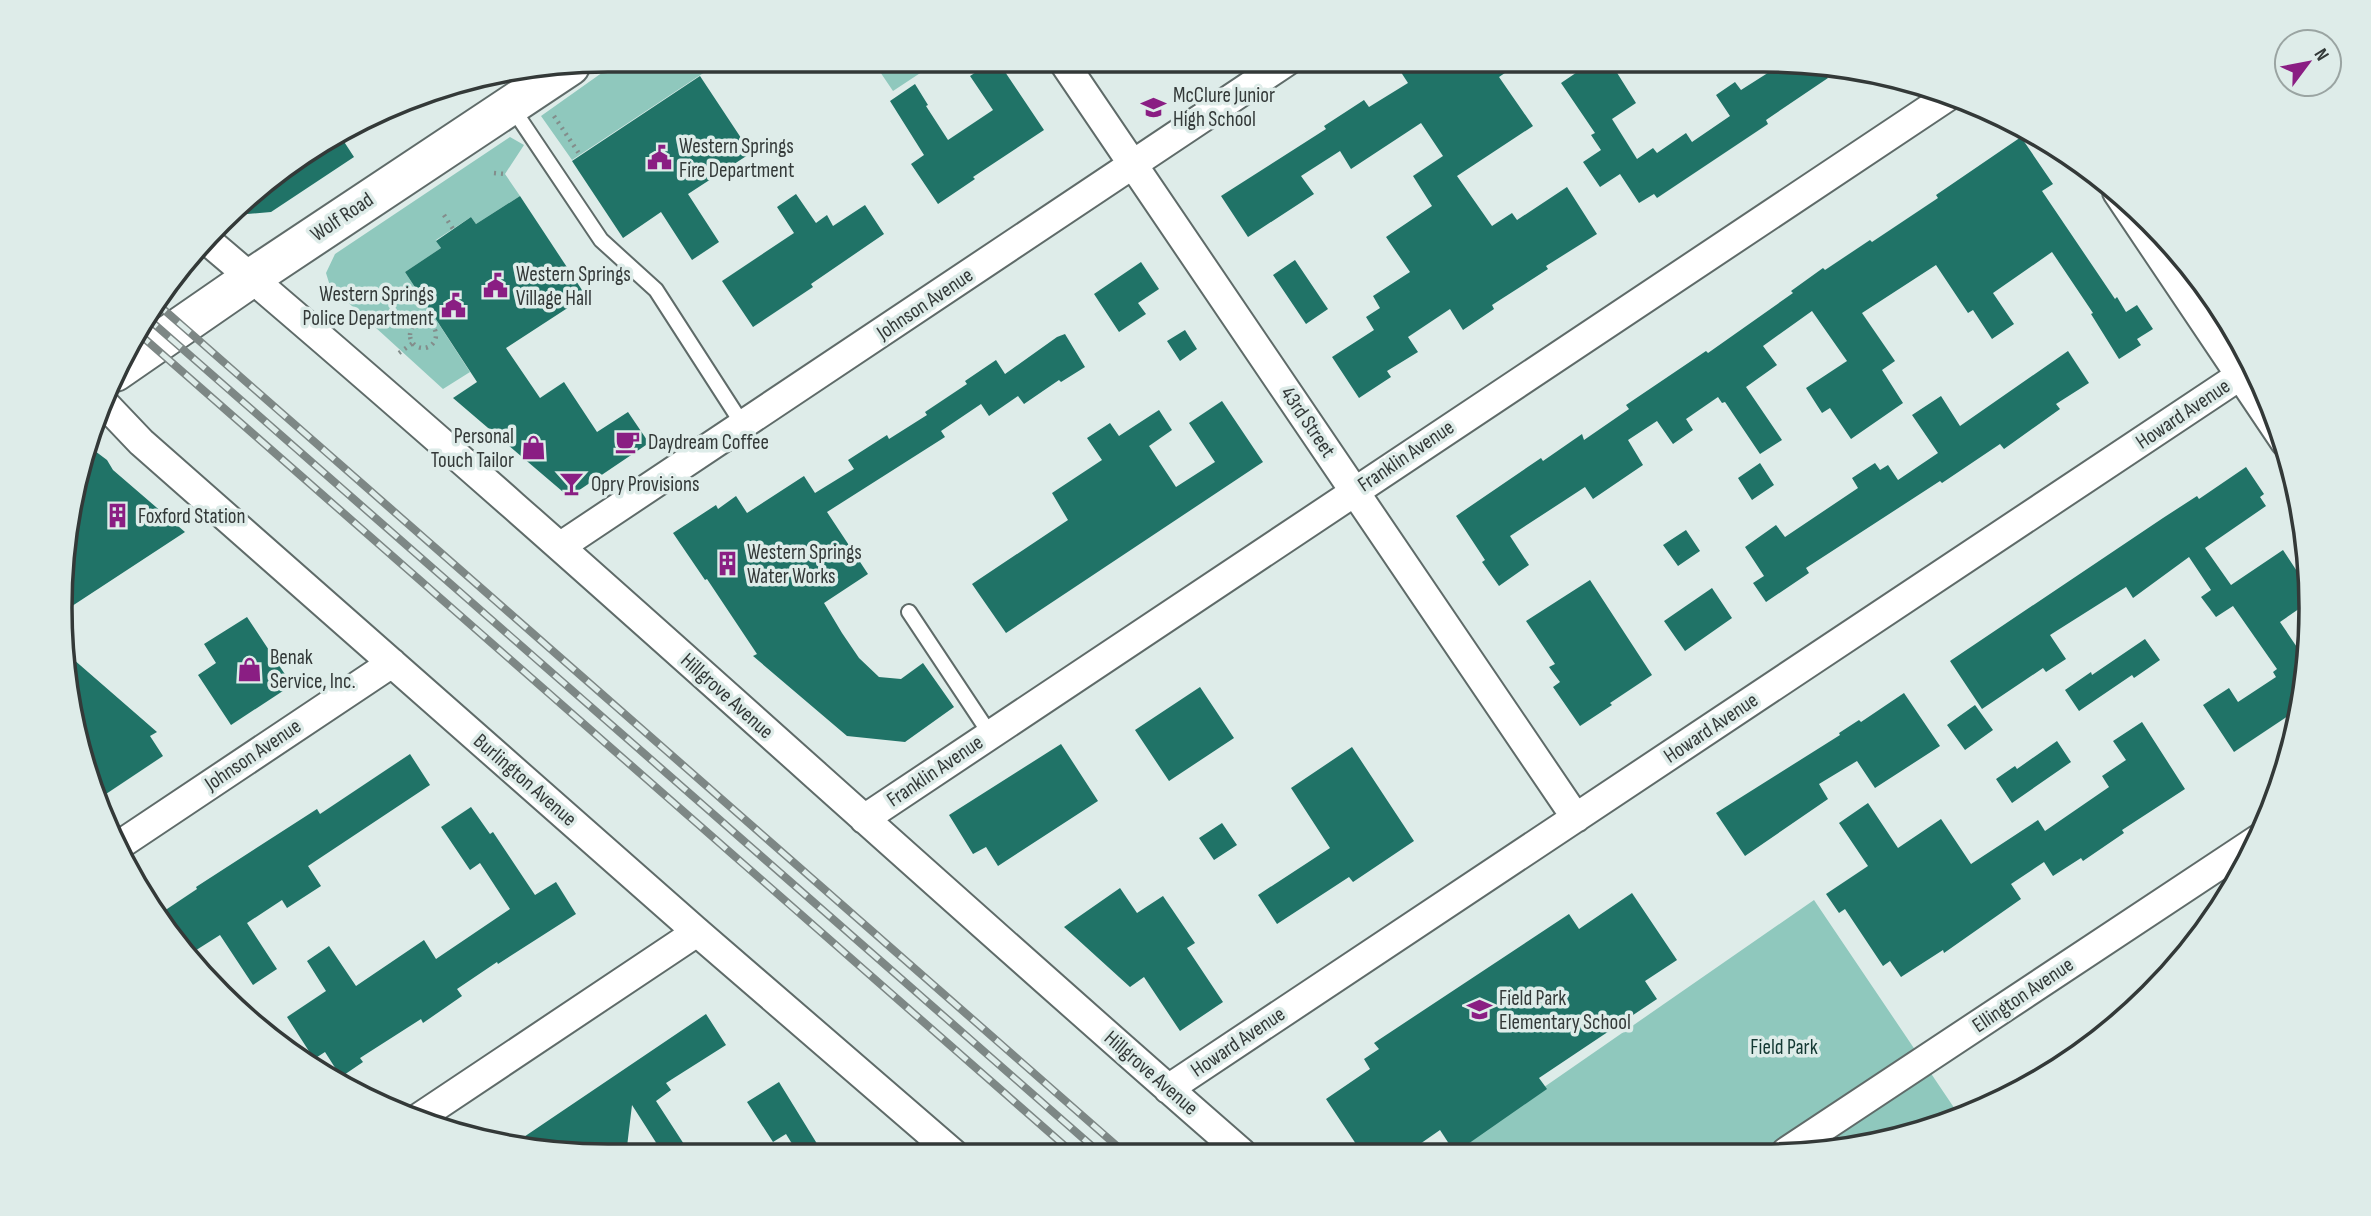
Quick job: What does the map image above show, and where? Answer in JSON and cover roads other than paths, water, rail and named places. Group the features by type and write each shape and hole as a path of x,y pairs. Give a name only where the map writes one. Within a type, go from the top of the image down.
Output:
{"main road":[{"name":"Wolf Road","path":"133,359 557,74"}],"street":[{"name":"43rd Street","path":"1070,72 1576,818"},
{"name":"Johnson Avenue","path":"561,546 1271,72"},
{"name":"Franklin Avenue","path":"864,819 1940,102"},
{"path":"2149,236 2237,358"},
{"name":"Hillgrove Avenue","path":"213,246 561,546 1232,1144"},
{"name":"Howard Avenue","path":"1168,1089 2245,373"},
{"name":"Burlington Avenue","path":"110,410 141,442 697,932 942,1144"},
{"name":"Johnson Avenue","path":"125,841 392,663"},
{"name":"Ellington Avenue","path":"1800,1143 2241,851"},
{"path":"427,1112 697,932"}],"lane":[{"path":"511,105 601,240 656,290 743,425"},
{"path":"909,612 990,734"}],"railway":[{"path":"163,309 1115,1144"},
{"path":"154,324 1090,1144"},
{"path":"145,339 1063,1144"}],"place":[{"name":"McClure Junior High School","path":"1153,107"},
{"name":"Western Springs Fire Department","path":"659,158"},
{"name":"Western Springs Village Hall","path":"496,286"},
{"name":"Western Springs Police Department","path":"454,306"},
{"name":"Daydream Coffee","path":"628,442"},
{"name":"Personal Touch Tailor","path":"534,448"},
{"name":"Opry Provisions","path":"571,484"},
{"name":"Foxford Station","path":"118,516"},
{"name":"Western Springs Water Works","path":"727,564"},
{"name":"Benak Service, Inc.","path":"250,669"},
{"name":"Field Park Elementary School","path":"1479,1010"}],"park label":[{"name":"Field Park","path":"1784,1047"}]}
